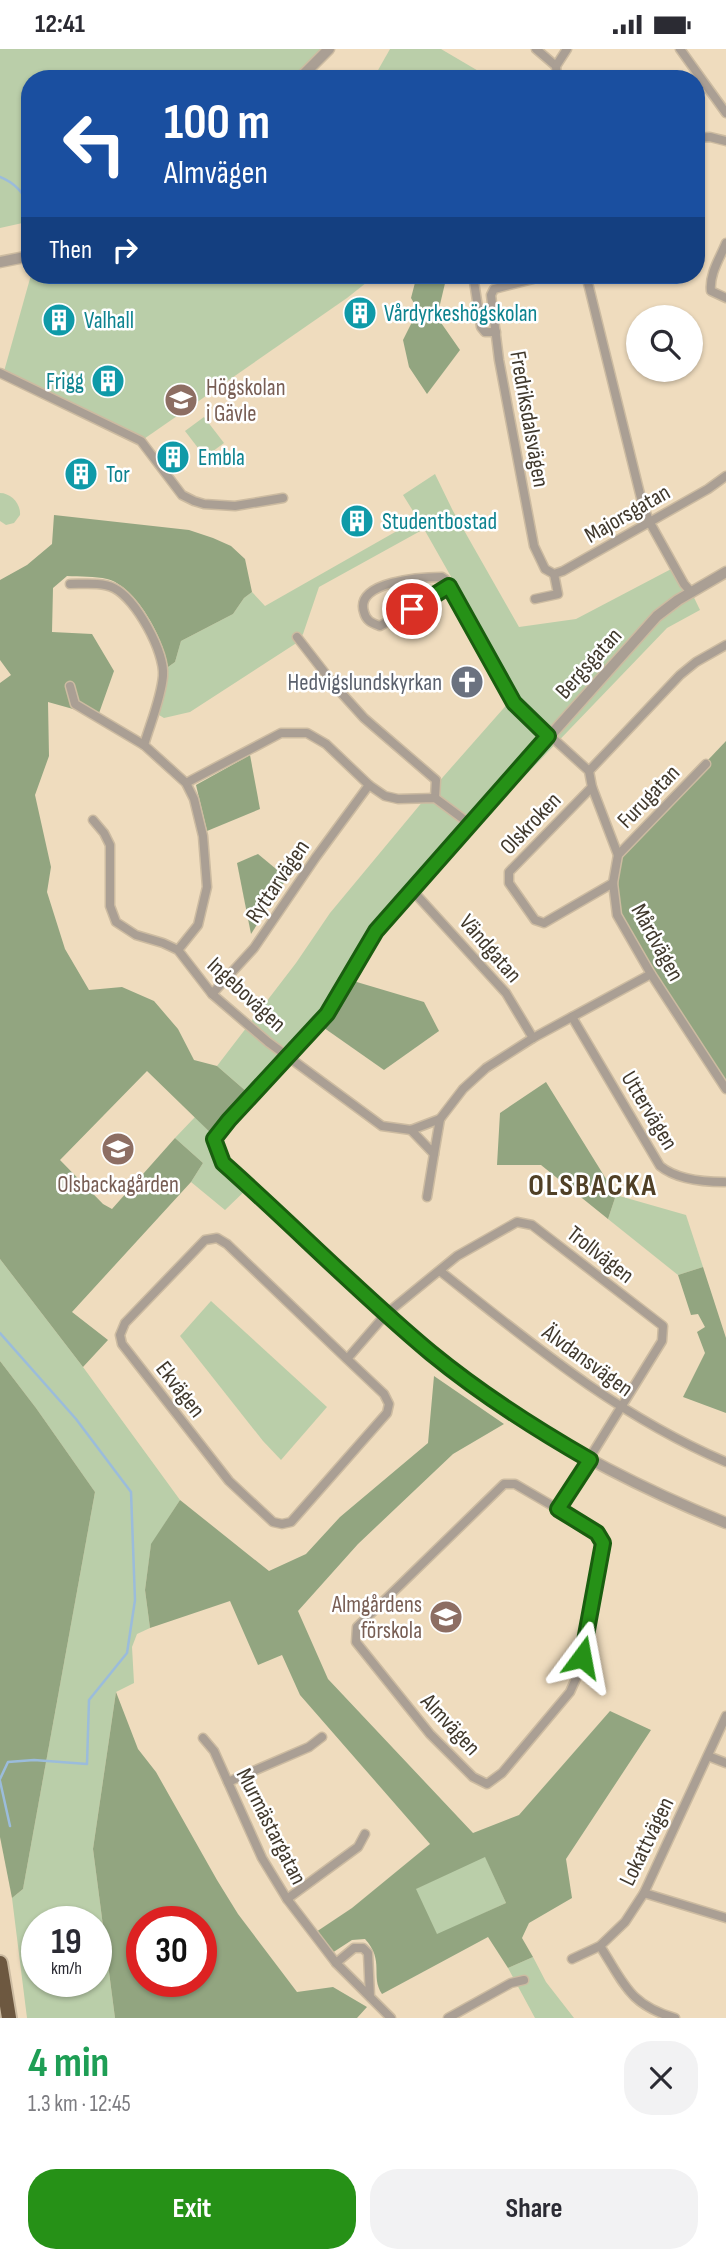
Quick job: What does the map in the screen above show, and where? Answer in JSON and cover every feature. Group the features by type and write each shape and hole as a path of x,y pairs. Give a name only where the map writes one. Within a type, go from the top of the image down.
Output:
{"highway":[{"path":"0,1963 9,2018"}],"street":[{"path":"308,70 329,49"},
{"path":"536,49 556,66"},
{"path":"556,70 567,49"},
{"path":"680,49 695,70"},
{"path":"705,84 726,113"},
{"path":"705,137 726,141"},
{"path":"726,243 711,279 711,291 726,298"},
{"path":"0,262 21,258"},
{"path":"474,284 481,327 485,332 496,332"},
{"name":"Fredriksdalsvägen","path":"514,284 494,289 491,295 499,360 534,546 545,569 554,574"},
{"path":"588,284 630,458 649,521 691,592"},
{"path":"0,373 141,441 182,495 204,504 222,506 283,498"},
{"name":"Majorsgatan","path":"554,574 604,549 726,476"},
{"name":"Bergsgatan","path":"386,1314 223,1163 214,1139 327,1014 376,931 548,736 657,616 726,572"},
{"path":"536,599 558,594 554,574"},
{"path":"449,586 380,626 365,616 363,606 366,597 377,589 397,581 442,577 449,586 514,703 589,771 592,787 618,855"},
{"path":"70,584 107,586 123,594 158,648 163,667 162,682 144,745"},
{"path":"296,636 364,718 436,780 435,798"},
{"path":"589,771 680,675 696,662 726,645"},
{"path":"70,686 75,704 144,745 186,783 194,799 203,836 207,887 198,925 178,950"},
{"path":"186,783 281,733 307,733 326,744 369,785 385,796 398,799 435,798 470,824"},
{"name":"Furugatan","path":"618,855 706,764"},
{"name":"Ryttarvägen","path":"212,994 254,948 369,785"},
{"name":"Olskroken","path":"592,787 509,872 509,883 535,920 544,923 613,883"},
{"name":"Ingebovägen","path":"93,820 104,832 110,845 110,907 116,922 136,935 178,950 212,994 289,1057 382,1126 411,1130"},
{"name":"Mårdvägen","path":"618,855 613,883 617,915 651,974 726,1089"},
{"name":"Vändgatan","path":"412,890 506,993 533,1038"},
{"path":"427,1197 440,1119 463,1089 486,1068 533,1038 651,974"},
{"name":"Uttervägen","path":"572,1017 660,1166 669,1173 708,1182 725,1181"},
{"path":"433,1154 411,1130 440,1119"},
{"name":"Trollvägen","path":"386,1314 457,1256 517,1222 532,1225 663,1327 662,1341 590,1460"},
{"name":"Ekvägen","path":"217,1238 227,1244 347,1359 384,1394 389,1404 387,1413 291,1522 282,1524 273,1522 229,1481 122,1344 120,1335 125,1324 205,1240 217,1238"},
{"name":"Älvdansvägen","path":"440,1271 566,1371 621,1409 652,1427 726,1462"},
{"path":"347,1359 386,1314 486,1395 545,1434 590,1460 726,1523"},
{"path":"558,1509 590,1460"},
{"name":"Almvägen","path":"505,1484 515,1484 558,1509 597,1533 603,1543 592,1612 578,1674 570,1692 554,1714 495,1780 487,1784 473,1777 430,1734 356,1642 356,1627 505,1484"},
{"name":"Lokattvägen","path":"572,1959 600,1946 625,1922 644,1893 726,1716"},
{"path":"228,1782 309,1747 322,1737"},
{"name":"Murmästargatan","path":"203,1738 214,1751 262,1858 287,1899 347,1977 391,2018"},
{"path":"708,1756 726,1763"},
{"path":"287,1899 358,1847 365,1834"},
{"path":"644,1893 726,1918"},
{"path":"600,1946 634,1998 653,2011 675,2018"},
{"path":"336,1963 354,1948 363,1948 368,1953 370,1997"},
{"path":"448,2018 511,1983 524,1980"}],"green space":[{"path":"0,49 323,49 301,70 21,70 21,223 0,228"},
{"path":"390,49 441,49 477,70 378,70"},
{"path":"28,284 365,284 141,441 3,375"},
{"path":"415,284 445,284 437,317 460,350 427,394 409,367 403,340 418,310 411,298"},
{"path":"204,417 224,443 205,457 185,431"},
{"path":"435,474 519,627 576,619 675,567 686,581 700,610 667,628 376,931 337,1000 255,1099 217,1066 296,963 330,913 517,693 424,529 319,587 303,634 295,644 190,712 164,718 159,715 168,667 175,662 181,641 233,614 244,598 252,592 265,606 418,519 403,495"},
{"path":"0,493 11,497 19,507 20,515 14,523 6,525 0,521"},
{"path":"54,515 189,530 213,538 231,546 245,559 252,592 244,598 233,614 181,641 175,662 168,667 161,642 147,615 118,584 102,578 67,576 53,588 52,632 92,634 114,671 98,716 48,702 49,756 35,795 51,867 47,892 65,949 89,990 122,987 154,1001 178,1029 194,1060 217,1066 255,1099 219,1141 147,1071 60,1160 103,1204 112,1209 175,1138 203,1163 191,1182 72,1312 108,1340 83,1367 0,1259 0,683 11,675 0,660 0,580 27,565 52,544"},
{"path":"726,741 726,1089 617,915 614,899 618,855"},
{"path":"250,755 260,809 207,831 196,785"},
{"path":"258,854 287,878 251,934 237,863"},
{"path":"350,980 424,1002 439,1031 384,1070 317,1023"},
{"path":"546,1082 616,1195 608,1219 541,1165 497,1165 500,1113"},
{"path":"195,1117 219,1141 225,1160 251,1185 225,1210 191,1182 203,1163 175,1138"},
{"path":"616,1195 686,1215 703,1267 678,1275 608,1219"},
{"path":"0,1259 180,1500 151,1545 145,1590 150,1628 137,1634 132,1647 134,1683 116,1692 93,1849 100,1906 21,1906 21,1970 12,1898 23,1889 95,1492 0,1361"},
{"path":"703,1267 726,1338 726,1413 683,1397 705,1353 697,1332 705,1327 698,1314 691,1315 678,1275"},
{"path":"211,1301 327,1407 281,1460 180,1336"},
{"path":"0,1361 95,1492 23,1889 12,1898 0,1837"},
{"path":"434,1376 504,1424 453,1454 358,1544 298,1611 328,1679 473,1833 519,1815 610,1711 651,1730 566,1859 572,1898 529,1923 522,1938 533,1957 508,1968 488,1937 382,1994 377,1981 374,1954 365,1939 352,1940 332,1953 316,1932 352,1908 430,1844 300,1695 282,1655 258,1665 230,1601 150,1628 145,1590 151,1544 180,1500 269,1571 306,1554 340,1517 428,1443","holes":["485,1857 506,1903 437,1934 416,1889"]},
{"path":"116,1692 138,1749 156,1772 217,1880 238,1914 297,1992 333,1987 367,2007 357,2018 115,2018 112,1995 112,1906 100,1906 93,1849"},
{"path":"485,1856 506,1903 437,1935 415,1889"},
{"path":"533,1957 546,1982 574,2018 535,2018 508,1968"},
{"path":"112,1995 115,2018 27,2018 24,1997"}],"waterway":[{"path":"0,177 21,192"},
{"path":"0,1333 76,1419 131,1492 135,1600 127,1653 89,1700 87,1764 34,1760 8,1762 0,1779"},
{"path":"0,1781 10,1826"}],"place":[{"name":"Vårdyrkeshögskolan","path":"360,313"},
{"name":"Valhall","path":"59,320"},
{"name":"Frigg","path":"108,381"},
{"name":"Högskolan i Gävle","path":"181,400"},
{"name":"Embla","path":"173,457"},
{"name":"Tor","path":"81,474"},
{"name":"Studentbostad","path":"357,521"},
{"name":"Hedvigslundskyrkan","path":"467,682"},
{"name":"Olsbackagården","path":"118,1149"},
{"name":"Almgårdens förskola","path":"446,1617"}],"district":[{"name":"OLSBACKA","path":"593,1185"}],"route":[{"path":"412,609 449,586 514,703 548,736 376,931 327,1014 214,1139 223,1163 356,1287 432,1353 486,1395 590,1460 558,1509 597,1533 603,1543 582,1657"}]}
